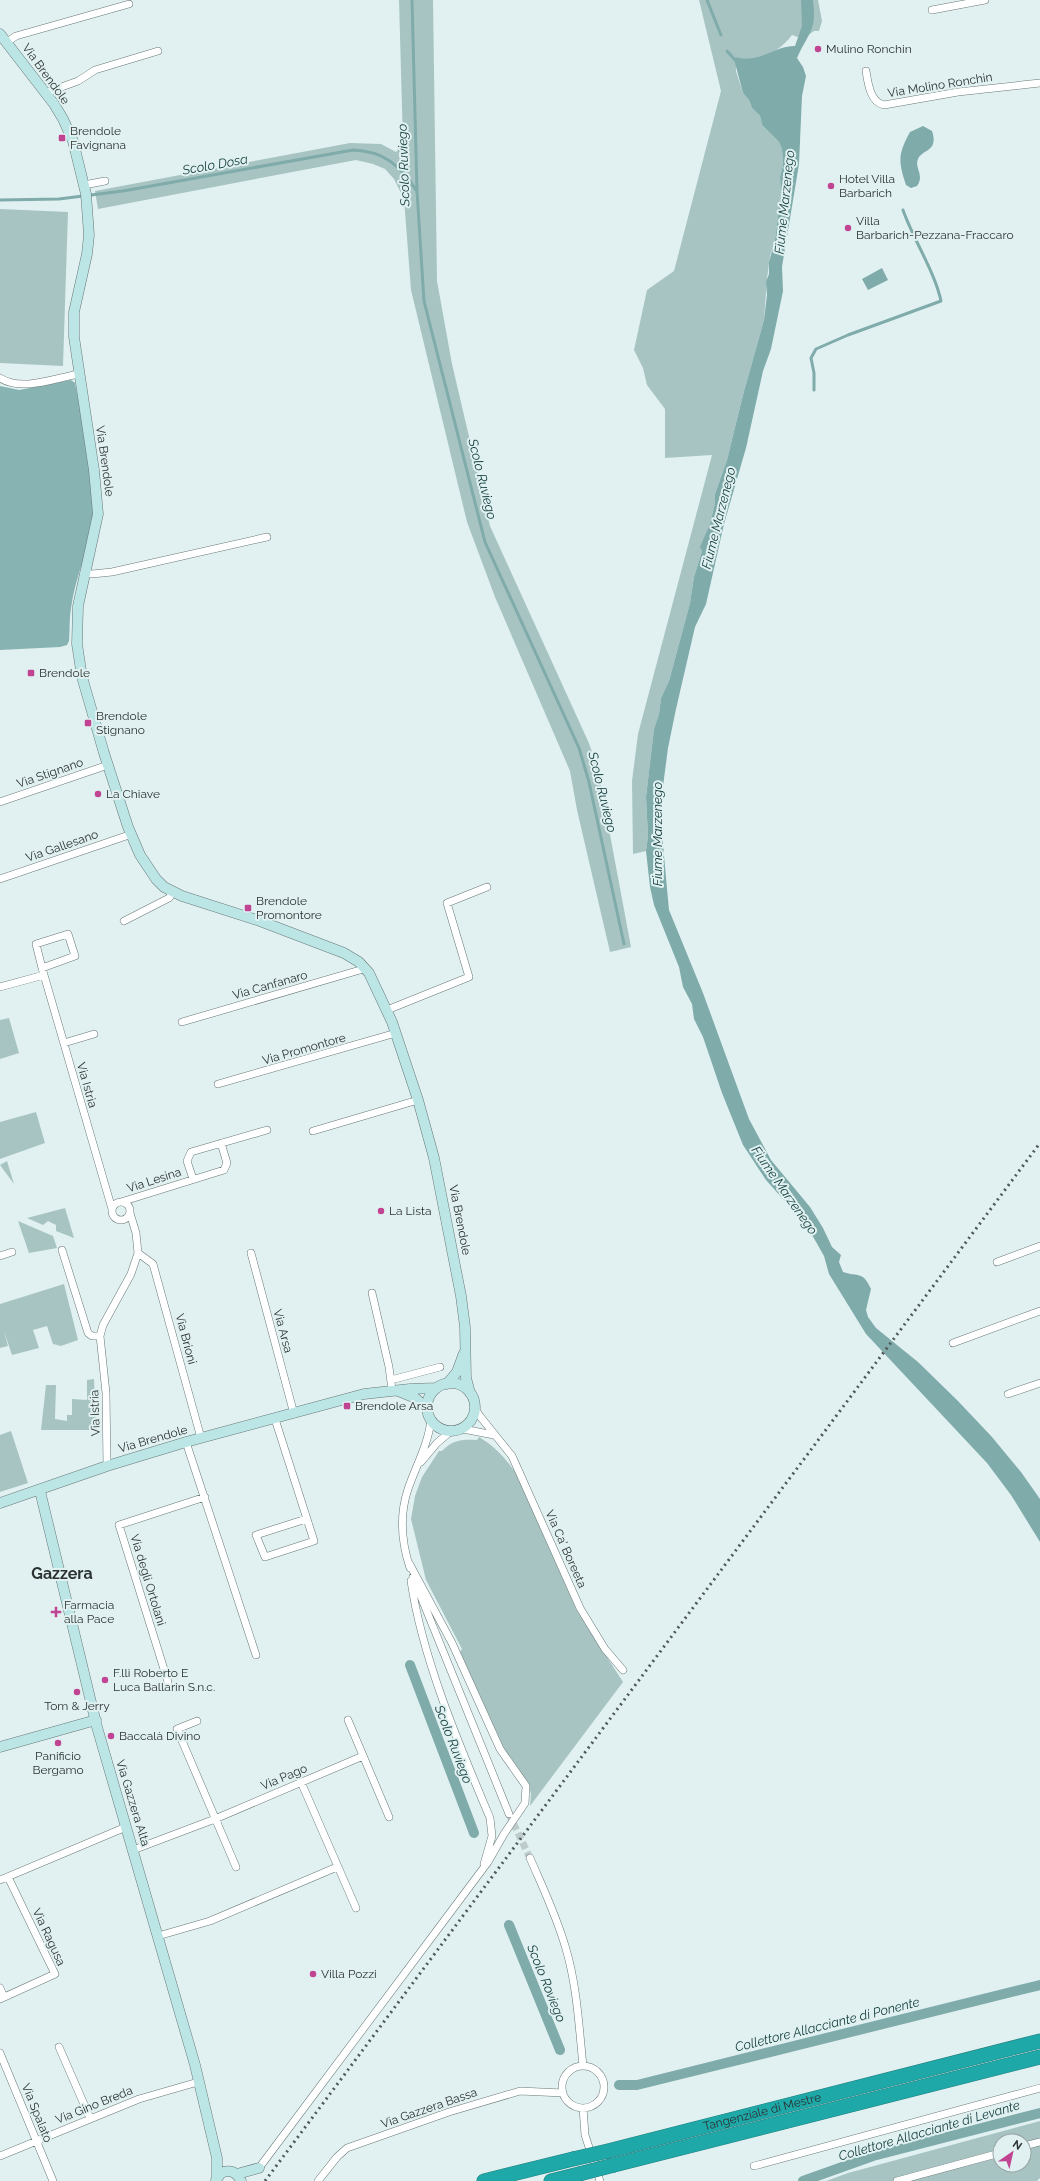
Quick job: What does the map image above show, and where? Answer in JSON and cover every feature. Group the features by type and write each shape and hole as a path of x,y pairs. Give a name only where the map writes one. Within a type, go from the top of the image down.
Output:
{"highway":[{"name":"Tangenziale di Mestre","path":"484,2181 1040,2041"},
{"name":"Tangenziale di Mestre","path":"551,2181 1040,2057"}],"street":[{"path":"932,10 985,0"},
{"path":"3,38 16,36 130,4"},
{"name":"Via Brendole","path":"3,38 60,114 73,142 86,193 89,217 87,254 74,312 74,324 79,374 94,470 98,514 96,528 84,573 78,606 76,629 78,660 108,765 132,834 152,874 159,883 173,892 329,947 352,958 364,967 374,981 396,1033 418,1100 434,1158 449,1228 461,1296 466,1378 470,1393"},
{"path":"45,93 78,82 95,70 158,51"},
{"name":"Via Molino Ronchin","path":"866,71 873,97 879,104 884,105 958,92 1040,83"},
{"path":"86,193 105,181"},
{"path":"0,378 7,383 20,385 79,374"},
{"path":"84,573 92,574 112,572 267,537"},
{"name":"Via Stignano","path":"0,802 108,765"},
{"name":"Via Gallesano","path":"0,879 132,834"},
{"path":"387,1010 468,977 446,903 487,887"},
{"path":"124,921 169,898 173,892"},
{"name":"Via Istria","path":"42,968 75,956 68,934 36,944 42,968 44,975 112,1209"},
{"name":"Via Canfanaro","path":"182,1022 360,970 364,967"},
{"path":"0,987 44,975"},
{"name":"Via Promontore","path":"218,1084 396,1033"},
{"path":"64,1043 94,1034"},
{"path":"313,1131 418,1100"},
{"name":"Via Lesina","path":"193,1179 187,1161 189,1153 267,1130"},
{"name":"Via Lesina","path":"121,1202 225,1169 227,1163 221,1143"},
{"path":"121,1202 115,1204 112,1209 114,1217 119,1220 125,1220 130,1213"},
{"name":"Via Istria","path":"107,1466 106,1393 100,1336 104,1322 131,1274 138,1252 136,1233 127,1204 121,1202"},
{"path":"997,1262 1040,1246"},
{"path":"62,1250 87,1332 91,1336 100,1336"},
{"path":"0,1256 12,1252"},
{"name":"Via Brioni","path":"138,1252 153,1264 201,1438"},
{"name":"Via Arsa","path":"251,1253 294,1414"},
{"path":"372,1294 393,1387 440,1367"},
{"path":"953,1343 1040,1311"},
{"name":"Via Brendole","path":"447,1384 456,1372 465,1348"},
{"path":"1008,1394 1040,1383"},
{"path":"463,1429 469,1423 475,1408 470,1393 460,1385 447,1384 436,1388 431,1394 427,1408 431,1420 437,1427 451,1431 463,1429 494,1435"},
{"name":"Via Brendole","path":"393,1387 415,1398 427,1408"},
{"name":"Via Brendole","path":"0,1503 107,1466 186,1442 364,1394 393,1387 436,1388"},
{"name":"Via Ca' Boreeta","path":"475,1408 494,1435 512,1456 580,1608 605,1649 623,1670"},
{"path":"274,1419 314,1541 265,1557 256,1535 306,1519"},
{"path":"431,1420 420,1463 408,1489 402,1516 402,1536 423,1605 509,1814"},
{"path":"420,1463 437,1443 451,1431"},
{"path":"186,1442 256,1655"},
{"name":"Via Gazzera Alta","path":"40,1490 96,1720 198,2082 217,2158 216,2179"},
{"name":"Via degli Ortolani","path":"168,1682 119,1525 205,1497"},
{"path":"248,2181 494,1854 504,1834 526,1803 526,1786 500,1749 452,1643 409,1563"},
{"path":"409,1563 413,1596 430,1659 461,1747 490,1818 492,1836 483,1868"},
{"path":"0,1747 96,1720"},
{"path":"348,1720 389,1817"},
{"path":"197,1721 177,1729 236,1867"},
{"name":"Via Pago","path":"133,1850 215,1819 363,1756"},
{"path":"301,1782 356,1908"},
{"path":"0,1880 126,1827"},
{"path":"530,1858 556,1919 571,1966 583,2066"},
{"path":"158,1936 210,1921 337,1867"},
{"name":"Via Ragusa","path":"2,1998 55,1974 8,1877"},
{"path":"0,1988 2,1998"},
{"path":"59,2047 90,2118"},
{"name":"Via Spalato","path":"0,2052 53,2181"},
{"path":"583,2066 597,2072 604,2085 603,2095 598,2102 591,2107 583,2108 570,2104 563,2093 562,2084 565,2076 575,2068 583,2066"},
{"name":"Via Gino Breda","path":"0,2156 139,2099 198,2082"},
{"path":"754,2166 1040,2088"},
{"name":"Via Gazzera Bassa","path":"318,2181 337,2157 347,2148 449,2112 520,2091 563,2093"},
{"path":"583,2108 585,2135 600,2181"},
{"path":"897,2181 992,2155"},
{"path":"217,2158 236,2175"},
{"path":"216,2179 221,2173 236,2175 259,2168"}],"shaded area":[{"path":"399,0 433,0 437,281 452,364 490,526 588,741 597,765 631,947 610,952 577,810 570,771 495,597 467,522 411,290 404,199 394,179 385,169 373,164 356,160 98,209 95,191 350,143 381,144 396,152 403,144"},
{"path":"699,0 818,0 822,21 819,31 814,31 803,39 792,35 781,47 760,58 744,59 736,57 736,71 743,93 749,100 752,108 760,116 762,125 779,142 782,149 783,165 780,177 781,193 775,240 770,256 764,320 727,460 715,494 715,503 710,524 701,547 702,551 694,577 690,603 669,681 661,698 659,714 654,729 646,797 648,836 646,851 633,854 632,781 638,734 712,455 665,458 665,409 647,385 643,368 634,350 647,290 674,271 721,91"},
{"path":"0,209 68,212 63,366 0,363"},
{"path":"71,380 75,383 88,449 94,499 89,539 73,596 70,616 69,641 67,645 60,647 0,650 0,386 19,390"},
{"path":"9,1018 19,1053 0,1059 0,1020"},
{"path":"36,1112 45,1143 0,1159 0,1122"},
{"path":"7,1161 14,1184 0,1165"},
{"path":"65,1208 74,1238 56,1231 56,1225 48,1221 43,1225 27,1218"},
{"path":"18,1221 53,1236 57,1248 29,1253"},
{"path":"64,1284 78,1340 61,1346 53,1344 47,1326 33,1330 39,1348 12,1355 4,1331 8,1346 0,1348 0,1304"},
{"path":"94,1379 96,1430 41,1430 46,1385 56,1385 55,1419 67,1421 67,1415 72,1415 72,1399 87,1400 87,1380"},
{"path":"11,1431 28,1483 0,1492 0,1435"},
{"path":"479,1437 501,1454 518,1476 576,1609 623,1682 530,1806 531,1794 528,1782 507,1755 460,1652 462,1649 426,1580 411,1519 415,1496 422,1477 439,1451 442,1451 454,1442 462,1440 477,1440"},
{"path":"1040,2121 1040,2178 1037,2181 826,2181 848,2173 992,2134 992,2173 1032,2173 1032,2133 996,2133"}],"water":[{"name":"Fiume Marzenego","path":"801,0 813,0 814,18 811,30 797,58 803,67 806,76 802,96 799,164 782,267 783,291 771,349 763,371 746,448 724,524 706,604 695,627 668,748 662,794 663,845 669,910 703,993 749,1119 771,1160 810,1207 823,1228 832,1247 841,1255 839,1262 843,1272 866,1279 871,1289 866,1310 868,1317 876,1328 918,1362 958,1401 992,1437 1021,1472 1040,1499 1040,1542 1011,1495 987,1463 866,1334 829,1274 824,1256 807,1226 766,1180 743,1145 722,1093 703,1037 694,1019 692,1004 683,987 679,967 654,905 650,887 646,851 648,836 646,797 654,729 659,714 661,698 669,681 690,603 694,577 702,551 700,547 710,524 715,503 715,494 727,460 764,320 767,295 766,282 769,274 769,262 775,240 781,193 780,177 783,165 782,149 779,142 762,125 760,116 752,108 749,100 743,93 734,59 736,57 745,59 759,57 780,49 795,46 802,26"},
{"path":"923,126 932,131 934,138 932,146 918,159 917,165 920,178 917,186 911,188 906,185 903,177 900,158 901,152 910,132"},
{"path":"882,268 888,280 868,290 862,279"}],"waterway":[{"name":"Scolo Ruviego","path":"412,0 417,191 424,301 485,542 579,748 589,782 624,944"},
{"path":"707,0 721,35"},
{"path":"727,51 736,61"},
{"name":"Scolo Dosa","path":"0,200 59,199 123,191 353,150 373,153 390,161 404,173 416,190"},
{"path":"814,390 814,373 811,358 816,349 848,335 941,301 929,267 903,210"},
{"name":"Scolo Ruviego","path":"410,1665 474,1833"},
{"name":"Scolo Roviego","path":"509,1925 560,2050"},
{"name":"Collettore Allacciante di Ponente","path":"619,2085 637,2085 1040,1985"},
{"name":"Collettore Allacciante di Levante","path":"803,2181 873,2156 1040,2113"}],"tunnel":[{"path":"509,1814 530,1858"}],"railway":[{"path":"265,2181 1040,1143"}],"place":[{"name":"Mulino Ronchin","path":"818,49"},
{"name":"Brendole Favignana","path":"62,138"},
{"name":"Hotel Villa Barbarich","path":"831,186"},
{"name":"Villa Barbarich-Pezzana-Fraccaro","path":"848,228"},
{"name":"Brendole","path":"31,673"},
{"name":"Brendole Stignano","path":"88,723"},
{"name":"La Chiave","path":"98,794"},
{"name":"Brendole Promontore","path":"248,908"},
{"name":"La Lista","path":"381,1211"},
{"name":"Brendole Arsa","path":"347,1406"},
{"name":"Farmacia alla Pace","path":"56,1612"},
{"name":"F.lli Roberto E Luca Ballarin S.n.c.","path":"105,1680"},
{"name":"Tom & Jerry","path":"77,1692"},
{"name":"Baccalà Divino","path":"111,1736"},
{"name":"Panificio Bergamo","path":"58,1743"},
{"name":"Villa Pozzi","path":"313,1974"}],"district":[{"name":"Gazzera","path":"62,1573"}]}
